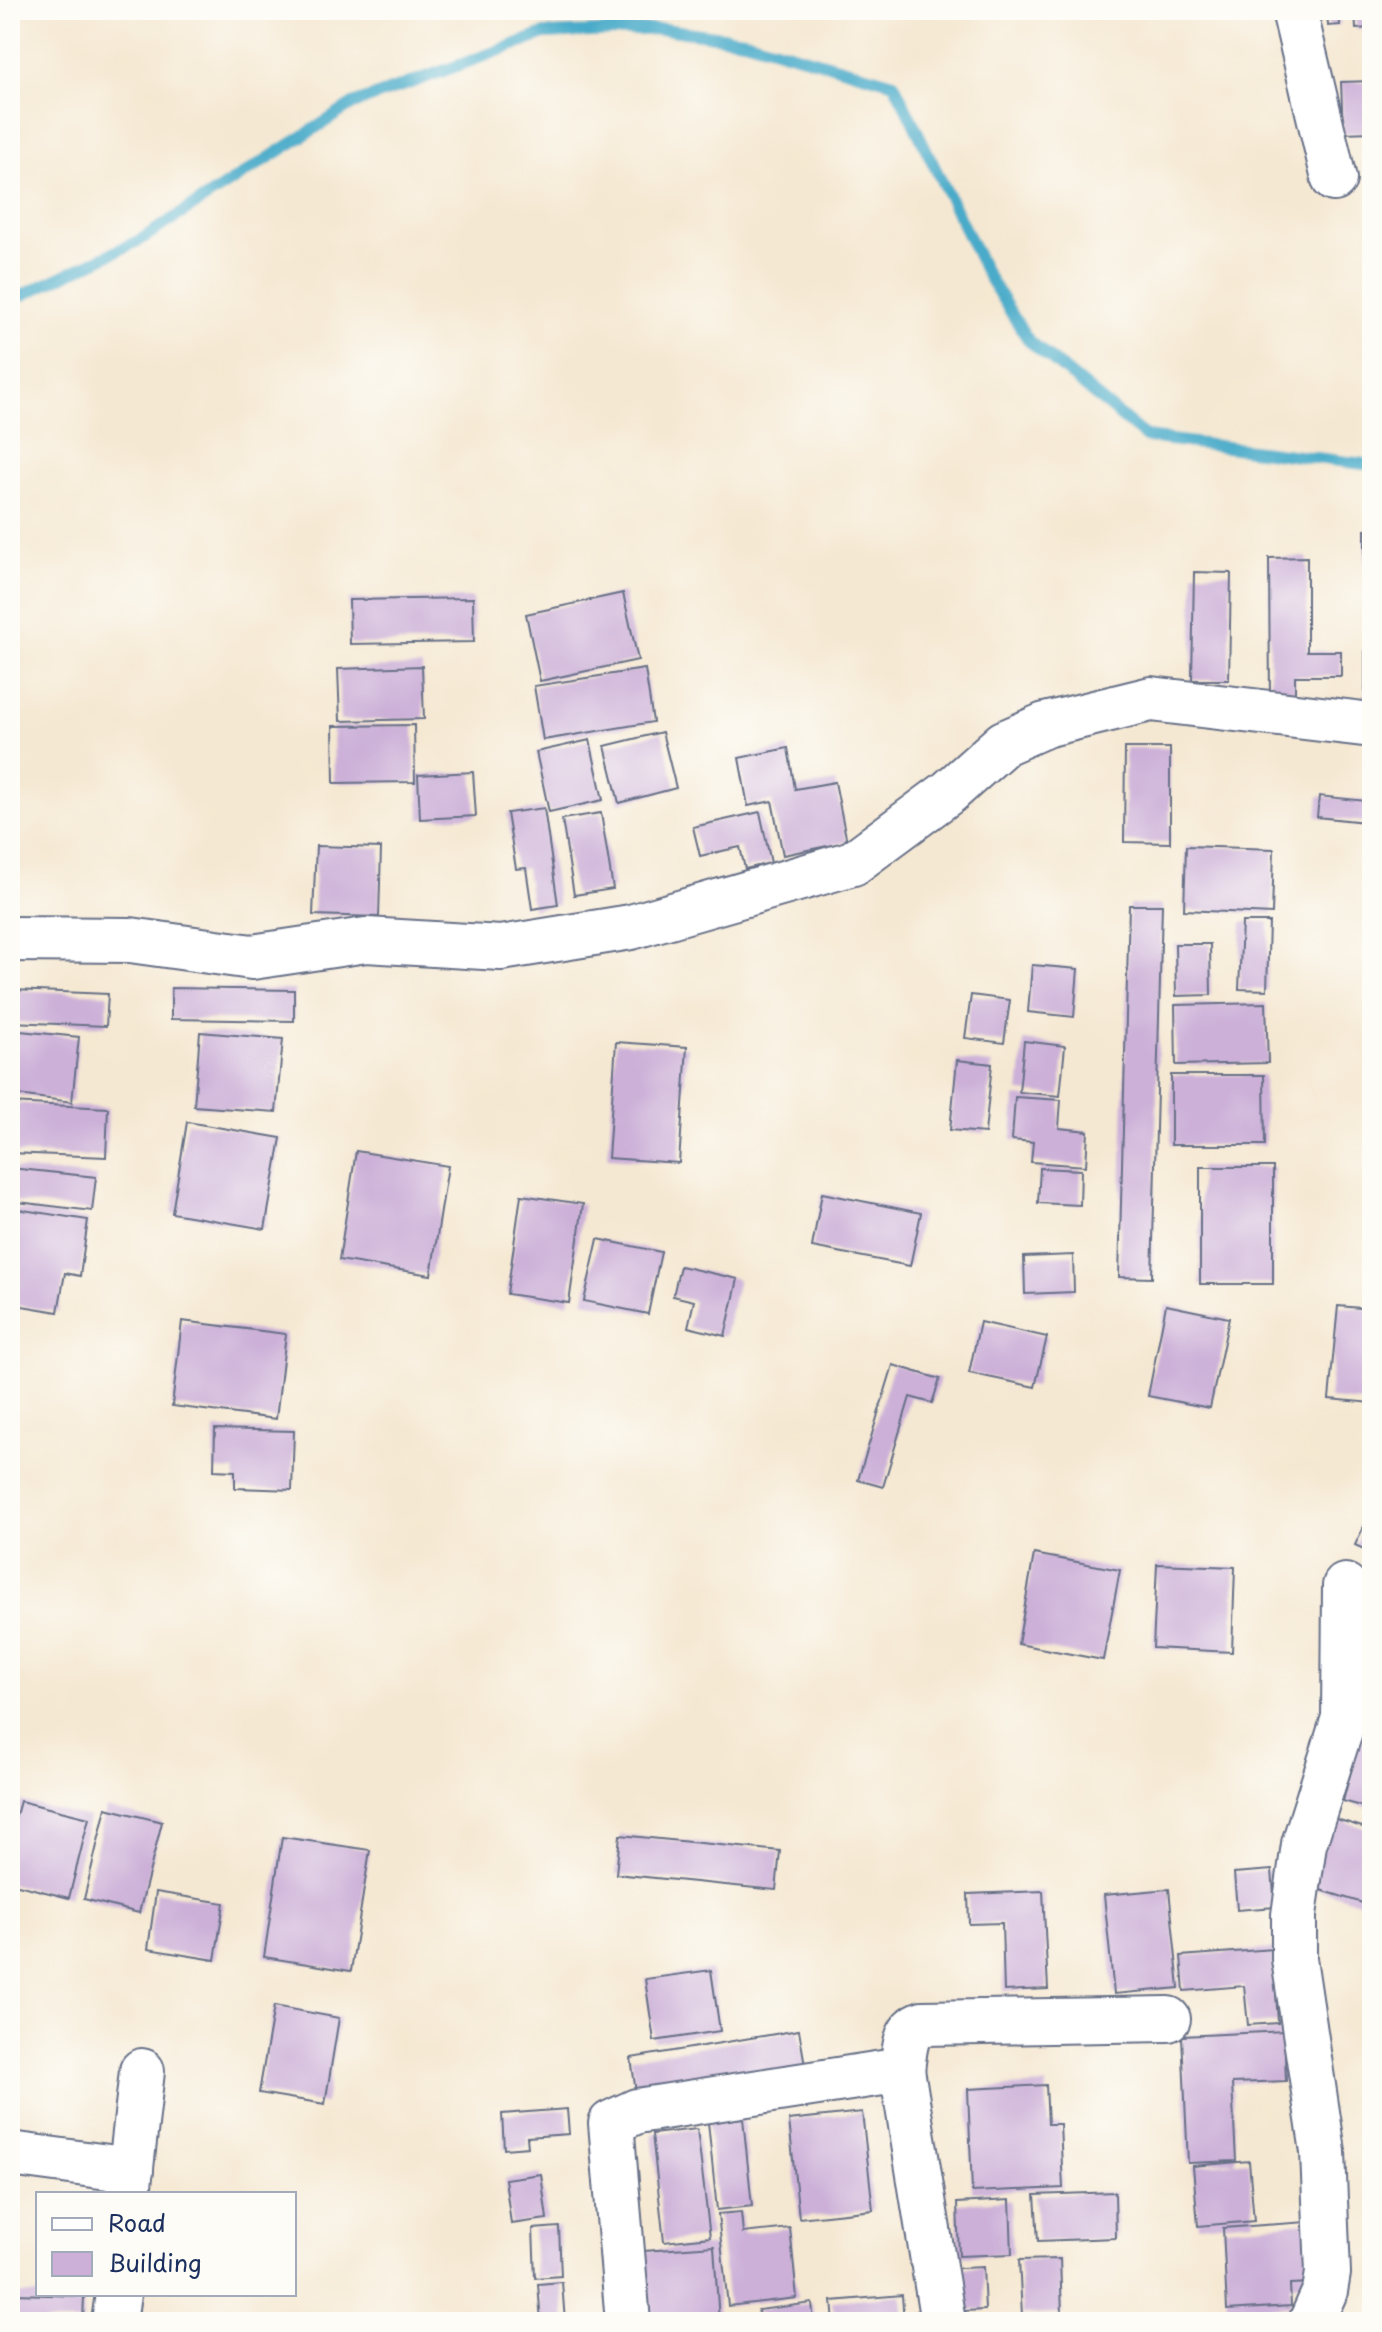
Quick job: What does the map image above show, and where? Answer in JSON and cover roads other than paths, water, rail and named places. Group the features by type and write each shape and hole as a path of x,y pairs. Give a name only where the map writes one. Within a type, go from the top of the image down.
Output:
{"street":[{"path":"1294,10 1334,179"},
{"path":"10,939 130,940 252,957 366,940 516,945 631,927 853,863 949,792 1004,743 1045,725 1151,699 1372,725"},
{"path":"1311,2322 1325,2291 1328,2273 1324,2182 1294,1959 1294,1915 1304,1844 1344,1718 1345,1586"},
{"path":"943,2322 902,2070 908,2033 913,2026 923,2023 1168,2019"},
{"path":"628,2322 611,2123 637,2111 902,2070"},
{"path":"10,2154 130,2182 142,2071"},
{"path":"114,2322 118,2296"}],"waterway":[{"path":"10,301 140,240 353,104 544,34 664,29 744,40 894,83 987,275 1029,341 1146,437 1372,465"}]}
